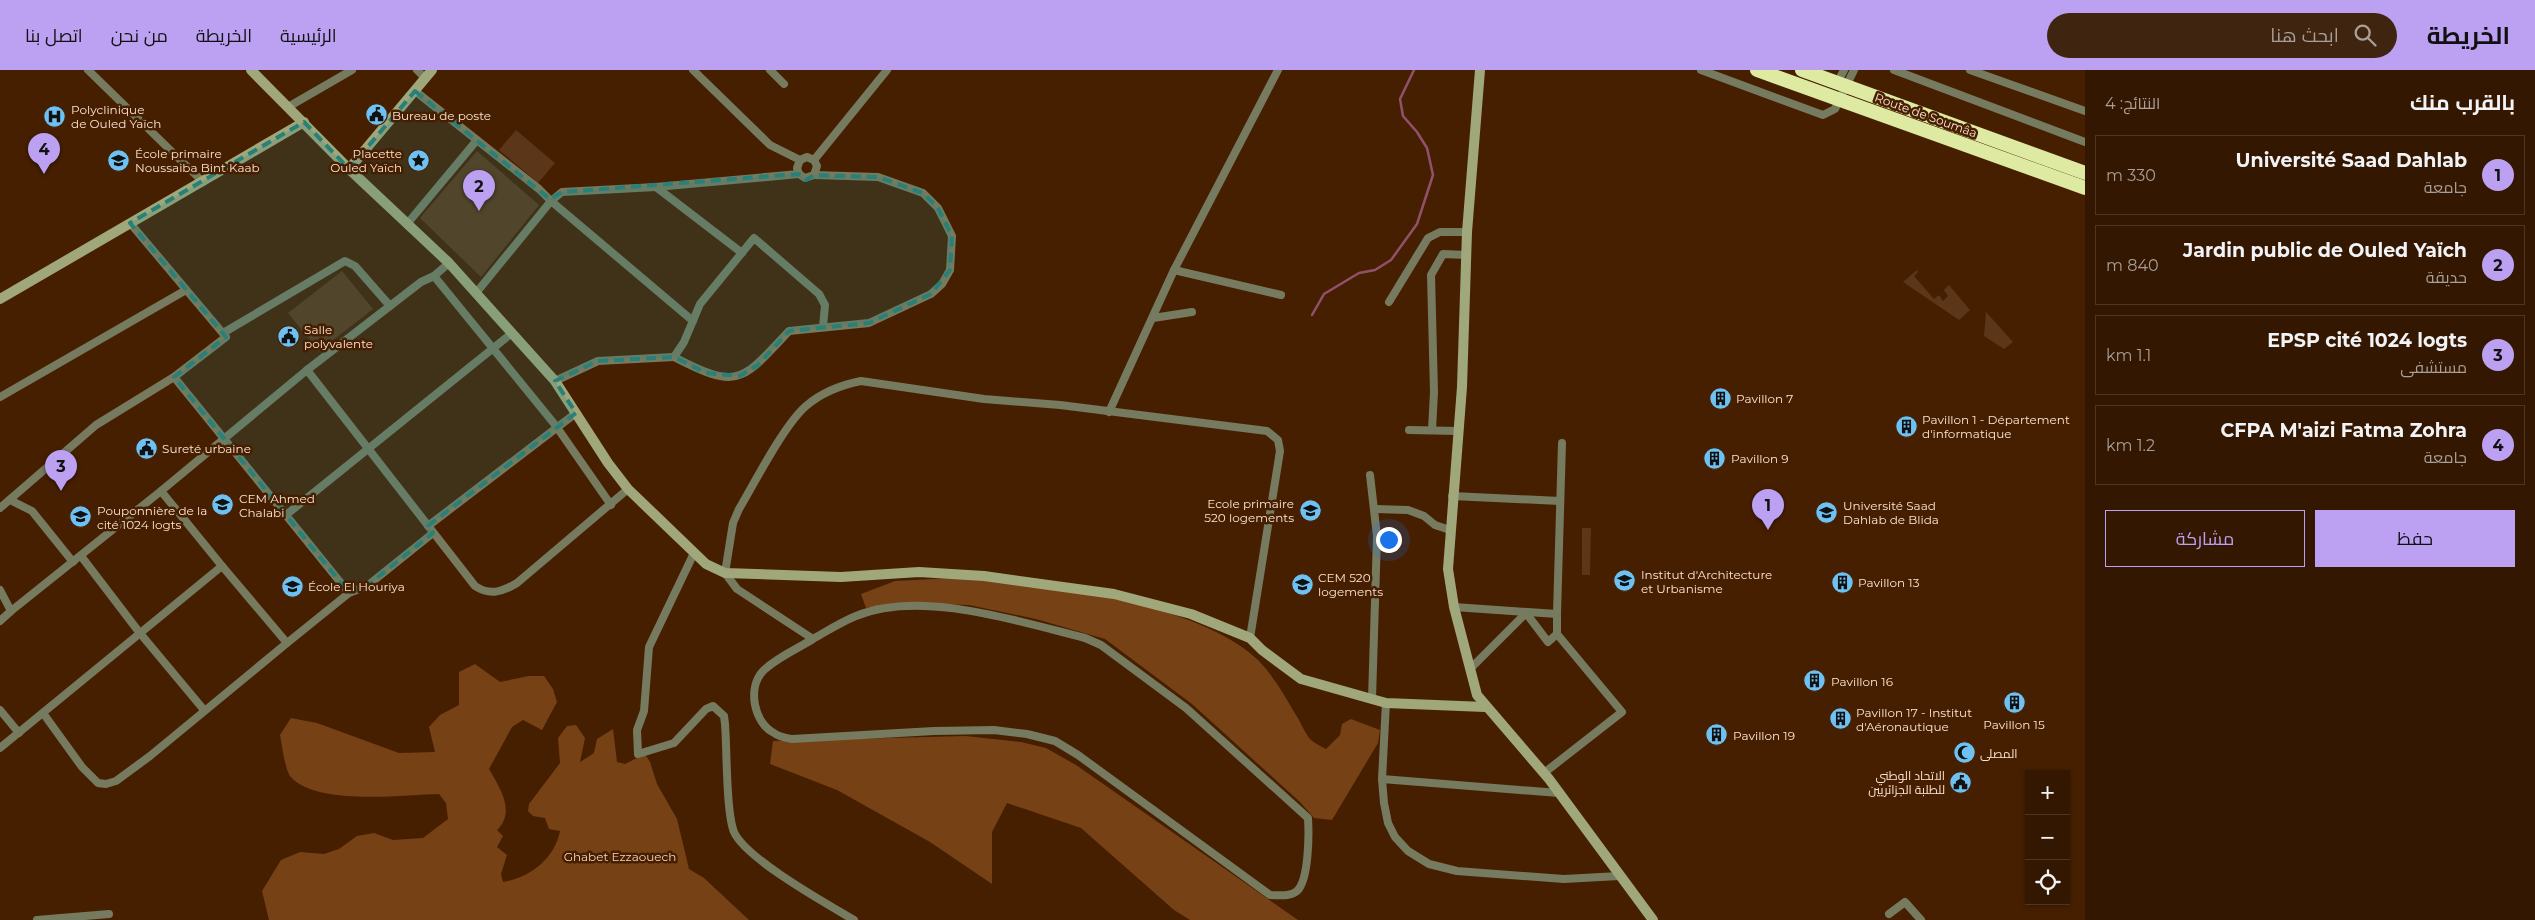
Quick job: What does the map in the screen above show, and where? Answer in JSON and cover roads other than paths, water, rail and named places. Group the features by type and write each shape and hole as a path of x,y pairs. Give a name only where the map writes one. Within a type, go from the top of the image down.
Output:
{"highway":[{"name":"Route de Soumâa","path":"1757,70 1841,90 2085,173"},
{"name":"Route de Soumâa","path":"1802,70 1841,90 2085,188"}],"street":[{"path":"88,70 202,182"},
{"path":"251,70 349,170 449,263 555,381 608,464 628,488 706,564 725,573 841,577 919,572 984,576 1114,594 1190,614 1250,638 1262,650 1301,679 1386,703 1485,707"},
{"path":"288,106 352,70"},
{"path":"349,170 429,74 417,70"},
{"path":"693,70 770,145 800,160"},
{"path":"770,70 784,84"},
{"path":"814,160 887,70"},
{"path":"1110,412 1174,270 1278,70"},
{"path":"1480,70 1467,232 1458,431 1448,569 1454,607 1477,696 1544,773 1652,920"},
{"path":"1701,70 1823,115 1835,109 1841,90 1844,70"},
{"path":"1841,90 1854,70"},
{"path":"1894,70 2085,142"},
{"path":"1970,70 2085,111"},
{"path":"415,91 478,140 693,321"},
{"path":"1,297 304,122"},
{"path":"407,224 478,140"},
{"path":"799,174 797,168 800,160 807,157 814,160 817,169 814,175"},
{"path":"476,293 551,201 562,192 656,187 799,174 808,178 814,175 878,177 923,193 938,208 952,236 950,270 942,284 931,294 869,323 789,331 758,365 740,376 722,377 706,373 674,357 598,361 555,381"},
{"path":"656,187 742,253"},
{"path":"0,508 96,426 174,377 226,337 130,223"},
{"path":"1388,302 1428,238 1440,232 1467,232"},
{"path":"674,357 684,342 700,304 754,238 819,294 825,305 823,327"},
{"path":"1432,430 1434,392 1431,275 1443,254 1467,255"},
{"path":"223,333 345,261 355,266 390,306"},
{"path":"0,621 307,370 421,282 434,276 449,263"},
{"path":"1174,270 1281,295"},
{"path":"434,276 556,426 611,505"},
{"path":"0,397 186,290"},
{"path":"1153,318 1192,312"},
{"path":"286,515 512,333"},
{"path":"307,370 475,586 485,592 498,593 517,584 611,505 628,488"},
{"path":"174,377 349,593"},
{"path":"812,639 737,589 725,573 733,523 739,509 790,426 804,407 820,396 848,383 861,380 984,399 1267,431 1278,440 1280,451 1250,638"},
{"path":"428,526 556,426 576,413"},
{"path":"1409,430 1458,431"},
{"path":"1544,773 1622,712 1557,634 1556,614 1562,444"},
{"path":"1370,475 1376,509 1377,536 1372,699"},
{"path":"161,490 287,643"},
{"path":"1452,496 1560,500"},
{"path":"10,500 32,511 73,562"},
{"path":"1376,509 1408,510 1424,516 1435,525 1450,530"},
{"path":"43,713 82,768 98,783 106,784 116,781 150,756 349,593 367,586 433,533"},
{"path":"694,553 649,647 644,711 637,730 638,754 674,743 706,709 713,706 719,710 726,724 731,822 739,840 806,892 854,920"},
{"path":"81,556 204,710"},
{"path":"0,748 222,566"},
{"path":"0,590 11,611"},
{"path":"903,607 980,612 1085,638 1101,645 1186,708 1308,818 1309,832 1301,885 1296,892 1285,896 1270,895 1078,755 1055,742 1027,734 994,730 934,731 792,739 773,733 763,725 757,713 754,697 756,684 763,672 812,639 857,615 903,607"},
{"path":"1454,607 1556,614"},
{"path":"1526,613 1548,642 1557,634"},
{"path":"1471,668 1526,613"},
{"path":"1386,703 1382,779 1387,817 1395,837 1408,850 1429,864 1457,871 1564,879 1619,876"},
{"path":"0,710 19,733"},
{"path":"1382,779 1559,793"},
{"path":"1889,914 1905,902 1921,920"},
{"path":"37,920 109,914"}],"waterway":[{"path":"1312,315 1324,294 1359,273 1375,270 1391,260 1417,224 1433,175 1427,148 1417,132 1403,116 1400,99 1414,70"}],"place":[{"name":"Bureau de poste","path":"376,115"},
{"name":"Polyclinique de Ouled Yaïch","path":"55,116"},
{"name":"École primaire Noussaiba Bint Kaab","path":"119,160"},
{"name":"Placette Ouled Yaïch","path":"418,160"},
{"name":"CFPA M'aizi Fatma Zohra","path":"44,174"},
{"name":"Jardin public de Ouled Yaïch","path":"479,211"},
{"name":"Salle polyvalente","path":"288,336"},
{"name":"Pavillon 7","path":"1720,398"},
{"name":"Pavillon 1 - Département d'informatique","path":"1906,426"},
{"name":"Sureté urbaine","path":"146,448"},
{"name":"Pavillon 9","path":"1715,458"},
{"name":"EPSP cité 1024 logts","path":"61,491"},
{"name":"CEM Ahmed Chalabi","path":"223,505"},
{"name":"Ecole primaire 520 logements","path":"1310,510"},
{"name":"Université Saad Dahlab de Blida","path":"1827,512"},
{"name":"Pouponnière de la cité 1024 logts","path":"81,517"},
{"name":"Université Saad Dahlab","path":"1768,530"},
{"name":"Institut d'Architecture et Urbanisme","path":"1625,581"},
{"name":"Pavillon 13","path":"1842,582"},
{"name":"CEM 520 logements","path":"1302,584"},
{"name":"École El Houriya","path":"292,586"},
{"name":"Pavillon 16","path":"1815,681"},
{"name":"Pavillon 15","path":"2014,703"},
{"name":"Pavillon 17 - Institut d'Aéronautique","path":"1840,719"},
{"name":"Pavillon 19","path":"1717,735"},
{"name":"المصلى","path":"1964,753"},
{"name":"الاتحاد الوطني للطلبة الجزائريين","path":"1961,782"}],"park label":[{"name":"Ghabet Ezzaouech","path":"620,856"}]}
